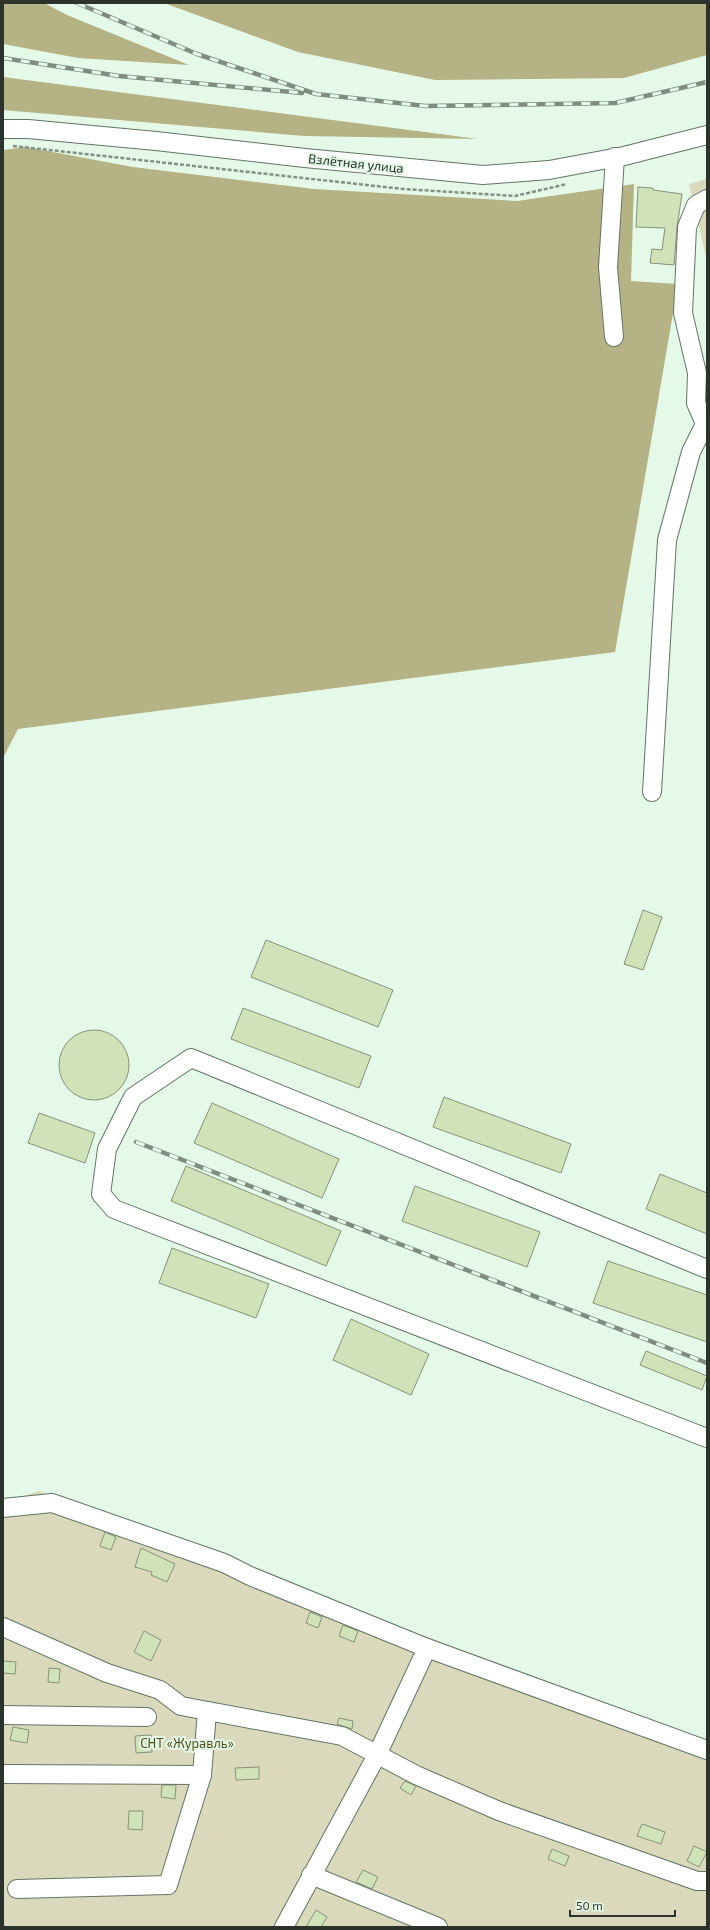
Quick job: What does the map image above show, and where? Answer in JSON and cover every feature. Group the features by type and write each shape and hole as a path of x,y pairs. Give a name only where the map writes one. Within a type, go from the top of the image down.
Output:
{"street":[{"name":"Взлётная улица","path":"3,129 28,129 149,140 312,159 483,175 549,170 707,136"},
{"path":"614,337 608,267 615,157"},
{"path":"652,792 667,540 691,452 706,424 696,403 697,373 684,313 687,227 696,205 707,199"},
{"path":"707,1269 192,1058 132,1097 107,1149 101,1194 114,1209 707,1438"},
{"path":"3,1508 52,1503 224,1563 250,1576 427,1648 707,1750"},
{"path":"3,1627 107,1673 160,1690 181,1706 342,1736 416,1775 499,1811 697,1881 707,1881"},
{"path":"284,1927 377,1755 427,1648"},
{"path":"17,1889 168,1885 202,1775 207,1711"},
{"path":"3,1715 147,1717"},
{"path":"3,1774 202,1775"},
{"path":"311,1875 438,1927"}],"green space":[{"path":"707,179 707,261 689,184"},
{"name":"СНТ «Журавль»","path":"39,1491 707,1742 707,1927 3,1927 3,1503"}],"shaded area":[{"path":"3,3 44,3 67,15 189,65 78,58 3,44"},
{"path":"164,3 707,3 707,55 624,78 435,80 298,52"},
{"path":"3,77 478,139 304,136 3,110"},
{"path":"26,147 133,167 314,189 517,201 634,184 631,281 678,284 615,652 18,729 3,758 3,150"}],"building":[{"path":"638,187 653,188 653,190 682,194 677,227 674,265 650,263 652,249 662,250 665,228 636,227"},
{"path":"643,910 662,917 643,970 624,964"},
{"path":"266,940 393,990 378,1027 251,977"},
{"path":"243,1008 371,1056 359,1088 231,1039"},
{"path":"87,1030 101,1030 114,1036 123,1045 127,1051 129,1065 127,1079 119,1090 108,1098 101,1100 87,1100 80,1098 69,1090 61,1079 59,1072 59,1058 61,1051 69,1040 80,1032"},
{"path":"444,1097 571,1144 561,1173 433,1127"},
{"path":"212,1103 339,1159 322,1198 194,1143"},
{"path":"39,1113 95,1133 85,1163 28,1143"},
{"path":"186,1166 341,1231 326,1266 171,1201"},
{"path":"660,1174 707,1193 707,1234 646,1209"},
{"path":"415,1186 540,1232 527,1267 402,1221"},
{"path":"172,1248 269,1284 256,1318 159,1283"},
{"path":"608,1261 707,1295 707,1342 593,1303"},
{"path":"351,1319 429,1354 411,1395 333,1360"},
{"path":"646,1351 707,1376 702,1390 640,1365"},
{"path":"105,1532 116,1537 111,1550 100,1546"},
{"path":"141,1548 175,1564 167,1582 151,1575 152,1572 135,1567"},
{"path":"310,1612 322,1617 318,1628 306,1623"},
{"path":"343,1625 358,1631 354,1642 339,1636"},
{"path":"144,1631 161,1640 151,1661 134,1652"},
{"path":"3,1661 16,1662 15,1674 3,1673"},
{"path":"49,1668 60,1669 59,1683 48,1682"},
{"path":"339,1718 353,1721 352,1729 337,1724"},
{"path":"13,1727 29,1730 27,1743 10,1740"},
{"path":"151,1735 152,1752 136,1753 135,1736"},
{"path":"259,1767 259,1779 236,1780 235,1768"},
{"path":"405,1781 416,1786 411,1795 400,1788"},
{"path":"162,1785 176,1785 175,1799 161,1797"},
{"path":"129,1811 143,1811 142,1830 128,1829"},
{"path":"642,1824 665,1832 661,1844 637,1836"},
{"path":"694,1846 707,1852 699,1867 687,1861"},
{"path":"552,1849 569,1856 565,1866 548,1859"},
{"path":"363,1870 378,1877 372,1889 356,1882"},
{"path":"316,1910 327,1917 321,1927 306,1927"}],"railway":[{"path":"77,3 197,54 316,94 425,106 615,103 707,82"},
{"path":"3,58 119,76 302,93"},
{"path":"136,1142 707,1363"}]}
